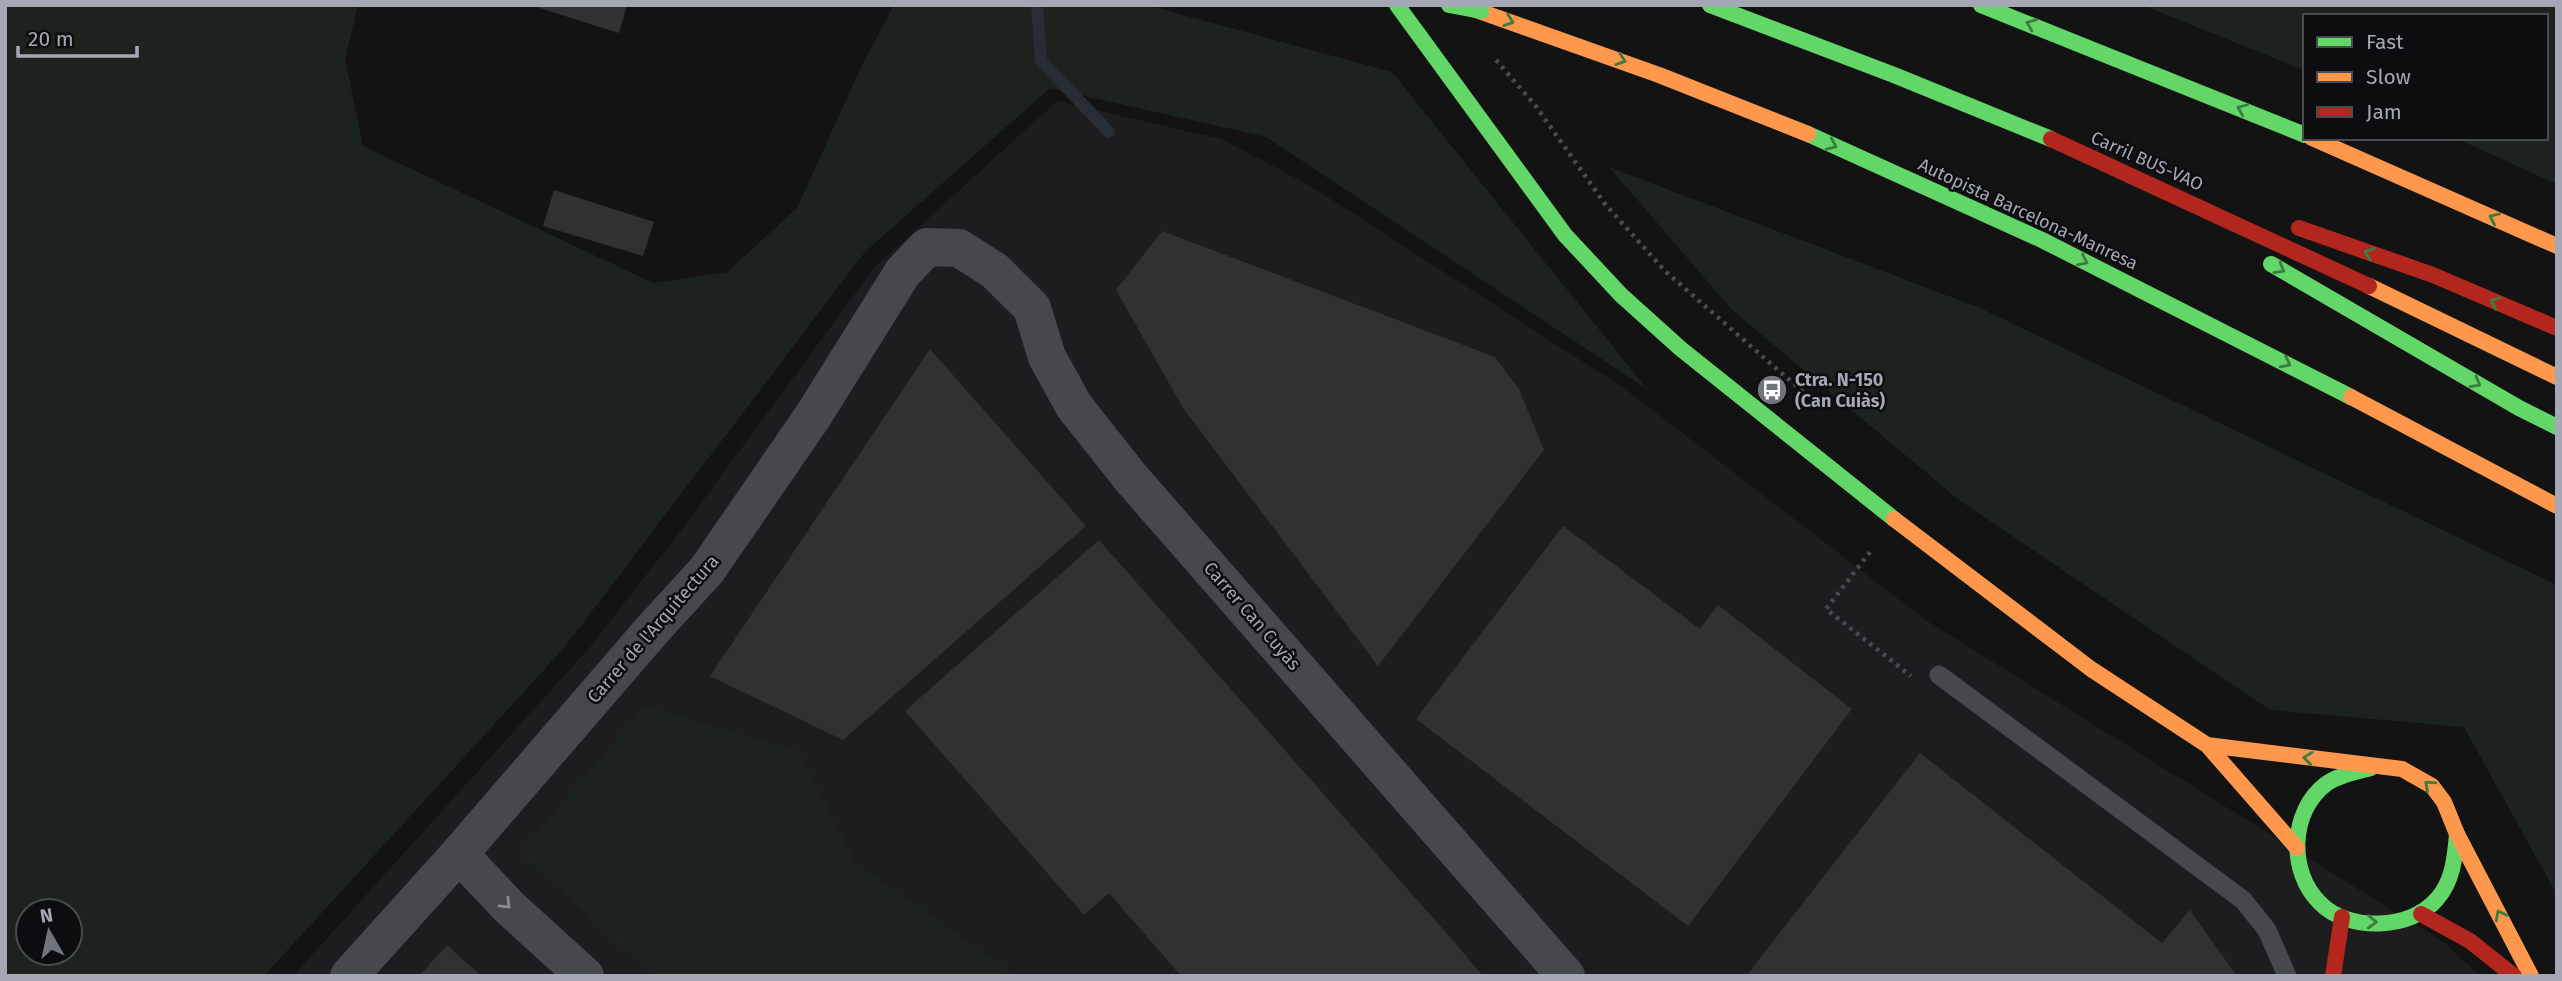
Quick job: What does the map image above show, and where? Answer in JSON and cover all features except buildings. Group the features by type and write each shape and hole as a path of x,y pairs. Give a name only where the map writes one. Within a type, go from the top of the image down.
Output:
{"main road":[{"path":"1397,5 1565,235 1621,295 1691,357 1928,546 2091,669 2207,745 2297,848"},
{"path":"1449,5 1481,11"},
{"name":"Autopista Barcelona-Manresa","path":"1462,5 1727,100 2001,220 2194,316 2557,506"},
{"name":"Carril BUS-VAO","path":"1710,5 1900,76 2072,148 2303,254 2557,377"},
{"path":"1981,5 2303,134"},
{"path":"2317,140 2557,246"},
{"path":"2072,148 2230,204"},
{"path":"2072,148 2228,239"},
{"path":"2282,222 2433,275 2557,328"},
{"path":"2252,253 2519,408 2557,427"},
{"path":"2207,745 2402,769 2424,779 2440,795 2452,814 2457,834 2531,976"},
{"path":"2376,766 2345,774 2325,784 2310,802 2301,823 2297,848 2301,871 2320,904 2342,917 2362,922 2386,923 2421,914 2433,906 2451,877 2456,860 2457,834"},
{"path":"2421,914 2452,928 2480,947 2514,976"},
{"path":"2333,976 2342,917"}],"street":[{"name":"Carrer de l'Arquitectura","path":"349,976 707,570 813,416 904,272 927,247 959,248"},
{"name":"Carrer Can Cuyàs","path":"959,248 995,271 1032,308 1047,357 1074,406 1131,478 1566,976"},
{"path":"459,854 509,907 585,976"}],"lane":[{"path":"1939,675 2243,900 2267,930 2287,976"}],"path":[{"path":"1493,55 1535,105 1605,204 1665,271 1823,409"},
{"path":"1876,543 1826,609 1889,658"}],"shaded area":[{"path":"5,5 358,5 345,59 363,146 653,283 727,272 797,208 862,65 894,5 1147,5 1392,72 1647,389 1266,137 1050,88 865,252 564,648 264,976 5,976"},
{"path":"2142,5 2557,5 2557,184 2459,140 2548,140 2548,14 2303,14 2303,70"},
{"path":"1057,101 1221,139 1309,185 1625,389 1927,621 2445,943 2480,976 293,976 590,647 682,529 874,268"},
{"path":"1609,167 1980,308 2557,585 2557,895 2464,727 2270,710 1959,500 1732,310"},
{"path":"645,706 799,751 856,863 1018,976 654,976 519,853"}],"waterway":[{"path":"1037,5 1041,61 1109,132"}],"traffic: fast":[{"path":"1397,5 1565,235 1621,295 1681,349 1894,519"},
{"path":"1449,5 1481,11"},
{"path":"1710,5 1894,75 2051,139"},
{"path":"1981,5 2303,134"},
{"path":"1808,134 2042,240 2351,397"},
{"path":"2271,264 2519,408 2557,427"},
{"path":"2371,768 2342,776 2326,784 2305,810 2300,825 2298,859 2302,875 2320,903 2346,919 2362,923 2396,922 2412,917 2437,899 2447,884 2454,860 2457,834"}],"traffic: slow":[{"path":"1462,5 1659,75 1808,134"},
{"path":"2317,140 2557,246"},
{"path":"2369,286 2557,377"},
{"path":"2351,397 2557,506"},
{"path":"1894,519 2091,669 2207,745 2297,848"},
{"path":"2207,745 2402,769 2432,786 2444,802 2457,834 2531,976"}],"traffic: jam":[{"path":"2051,139 2369,286"},
{"path":"2299,228 2433,275 2557,328"},
{"path":"2421,914 2470,941 2514,976"},
{"path":"2333,976 2342,917"}],"place":[{"name":"Ctra. N-150 (Can Cuiàs)","path":"1772,390"}]}
